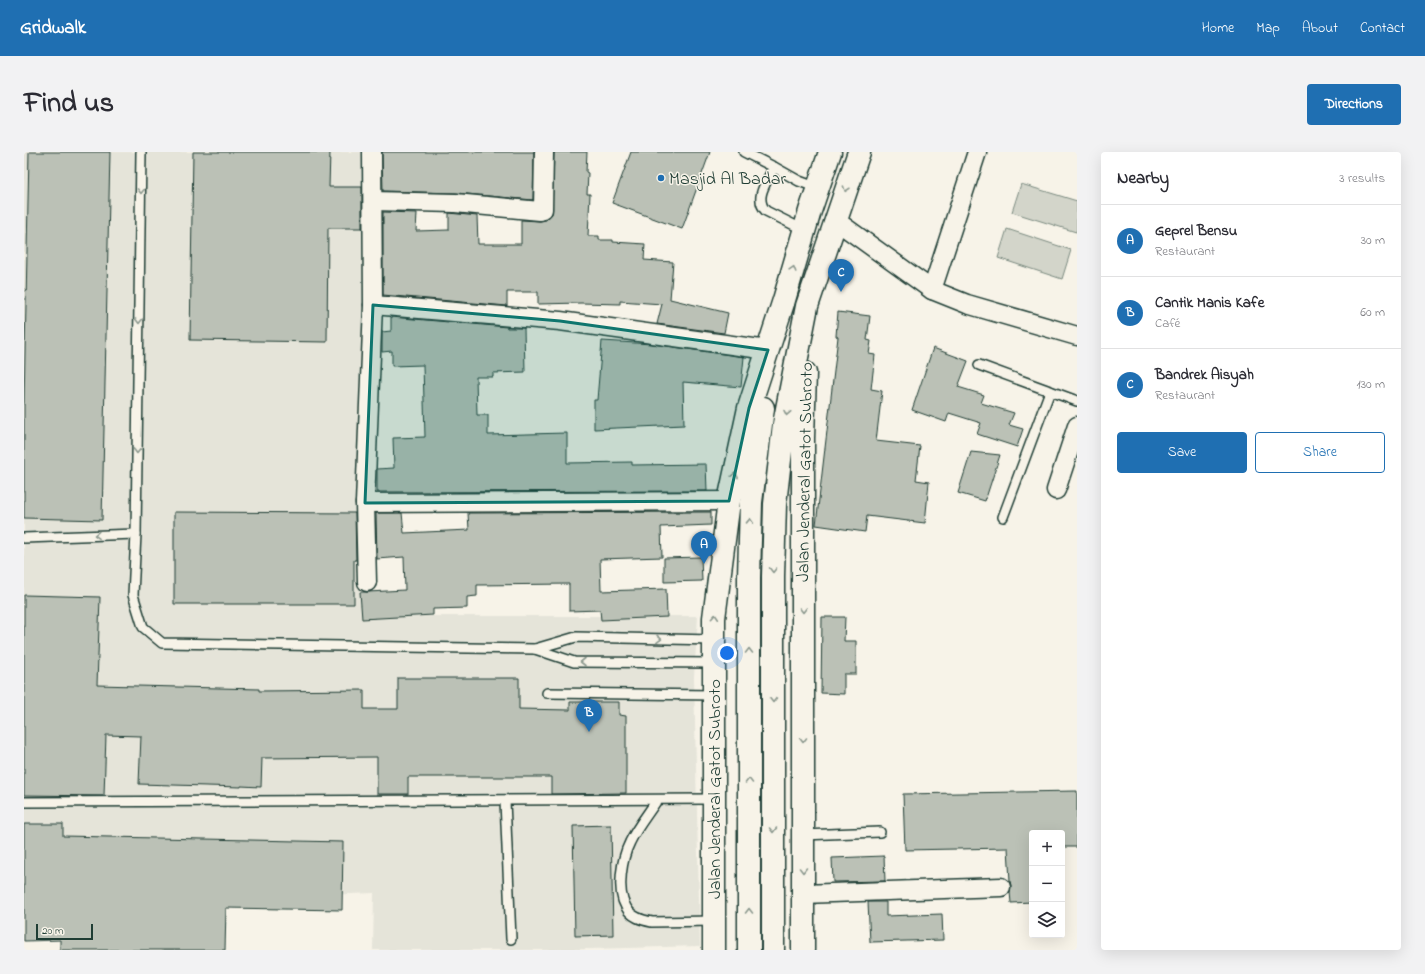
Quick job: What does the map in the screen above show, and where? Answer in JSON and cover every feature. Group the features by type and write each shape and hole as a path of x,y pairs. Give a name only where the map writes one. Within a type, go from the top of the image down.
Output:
{"highway":[{"name":"Jalan Jenderal Gatot Subroto","path":"714,950 714,618 729,501 749,408 784,300 804,230 830,152"},
{"name":"Jalan Jenderal Gatot Subroto","path":"773,950 773,576 775,504 784,424 807,306 859,152"},
{"name":"Jalan Jenderal Gatot Subroto","path":"749,950 749,578 751,502 760,421 784,300"},
{"name":"Jalan Jenderal Gatot Subroto","path":"803,950 803,438 807,306"}],"street":[{"path":"367,582 365,503 373,306 372,152"},
{"path":"373,201 455,203 540,211 543,209 544,152"},
{"path":"932,290 977,152"},
{"path":"836,220 932,290 967,304 1077,336"},
{"path":"373,306 560,321 768,350"},
{"path":"1056,490 1077,426"},
{"path":"365,503 729,501"},
{"path":"803,894 1002,887"}],"lane":[{"path":"141,152 136,534 133,595 143,628 162,643 535,649 576,637 714,640"},
{"path":"744,152 799,181 818,188"},
{"path":"774,167 762,191 762,207 766,211 804,230"},
{"path":"979,365 1077,401"},
{"path":"1003,517 1050,391"},
{"path":"24,538 136,534"},
{"path":"535,649 574,662 714,663"},
{"path":"547,693 714,695"},
{"path":"24,802 714,799"},
{"path":"657,800 630,840 624,856 621,880 622,896 626,908 634,916 652,922 714,922"},
{"path":"505,801 511,939"},
{"path":"803,835 880,832"}],"highlighted area":[{"path":"373,305 560,321 768,350 749,408 729,501 365,503"}],"shaded area":[{"path":"24,152 368,152 363,616 698,616 694,677 700,946 553,950 373,950 374,893 47,907 24,937"},
{"path":"1021,184 1077,201 1076,232 1012,212"},
{"path":"1007,229 1071,250 1062,279 998,258"}],"building":[{"path":"29,152 110,152 102,520 24,518 24,403"},
{"path":"193,152 330,152 329,187 362,187 362,228 328,228 327,342 190,340"},
{"path":"382,152 534,152 533,200 456,193 383,191"},
{"path":"554,152 587,152 587,194 590,194 588,236 599,236 599,240 613,240 613,242 645,244 644,260 673,262 670,299 728,313 724,333 657,324 662,304 620,301 620,304 538,304 538,292 507,292 507,306 383,295 383,212 417,213 416,231 449,230 449,213 477,216 478,244 521,244 521,220 546,220 552,214"},
{"name":"Masjid Al Badar","path":"631,152 710,152 682,229 612,203"},
{"path":"838,312 870,316 867,340 871,341 869,354 875,355 871,389 882,391 876,441 920,446 916,480 929,482 925,523 867,516 865,532 816,525 838,337 836,336"},
{"path":"391,317 507,328 524,328 525,372 493,373 493,377 476,377 477,415 488,415 488,435 567,433 567,463 632,462 632,465 706,464 707,491 377,492 377,469 394,468 393,438 425,437 423,365 392,366 392,351 382,352 382,332 391,331"},
{"path":"602,341 652,344 744,357 741,387 683,382 684,425 594,429 594,400 597,400"},
{"path":"933,348 968,361 958,387 984,395 981,403 1014,413 1009,425 1023,429 1017,447 977,434 981,423 949,413 946,422 912,410"},
{"path":"971,452 1000,455 985,501 958,493"},
{"path":"174,512 355,513 356,560 354,560 354,604 174,604"},
{"path":"711,512 711,525 661,527 662,557 600,559 601,591 666,589 667,617 601,620 600,610 569,611 569,584 477,585 477,596 467,597 467,608 433,609 433,615 362,619 360,592 405,590 404,557 377,559 376,513 402,513 404,533 469,530 468,513"},
{"path":"701,557 702,581 664,582 664,558"},
{"path":"24,595 100,597 97,685 259,689 259,691 364,690 364,709 398,709 398,678 519,678 519,709 570,710 570,702 619,702 619,715 626,716 626,793 551,794 551,777 408,777 408,794 377,794 377,757 262,758 261,787 139,784 141,736 106,735 104,796 24,795"},
{"path":"822,617 845,617 844,641 856,641 856,674 844,674 844,694 821,693"},
{"path":"1077,791 1077,847 1065,847 1065,830 1029,830 1029,902 1011,903 1008,848 905,850 903,794"},
{"path":"24,824 63,824 63,836 343,842 342,910 226,908 225,950 60,950 60,940 24,941"},
{"path":"611,825 613,935 575,936 573,826"},
{"path":"884,856 885,881 833,882 832,858"},
{"path":"868,902 886,902 886,916 942,914 943,940 870,942"}],"place":[{"name":"Masjid Al Badar","path":"661,178"},
{"name":"Bandrek Aisyah","path":"841,292"},
{"name":"Geprel Bensu","path":"704,564"},
{"name":"Cantik Manis Kafe","path":"589,732"}]}
